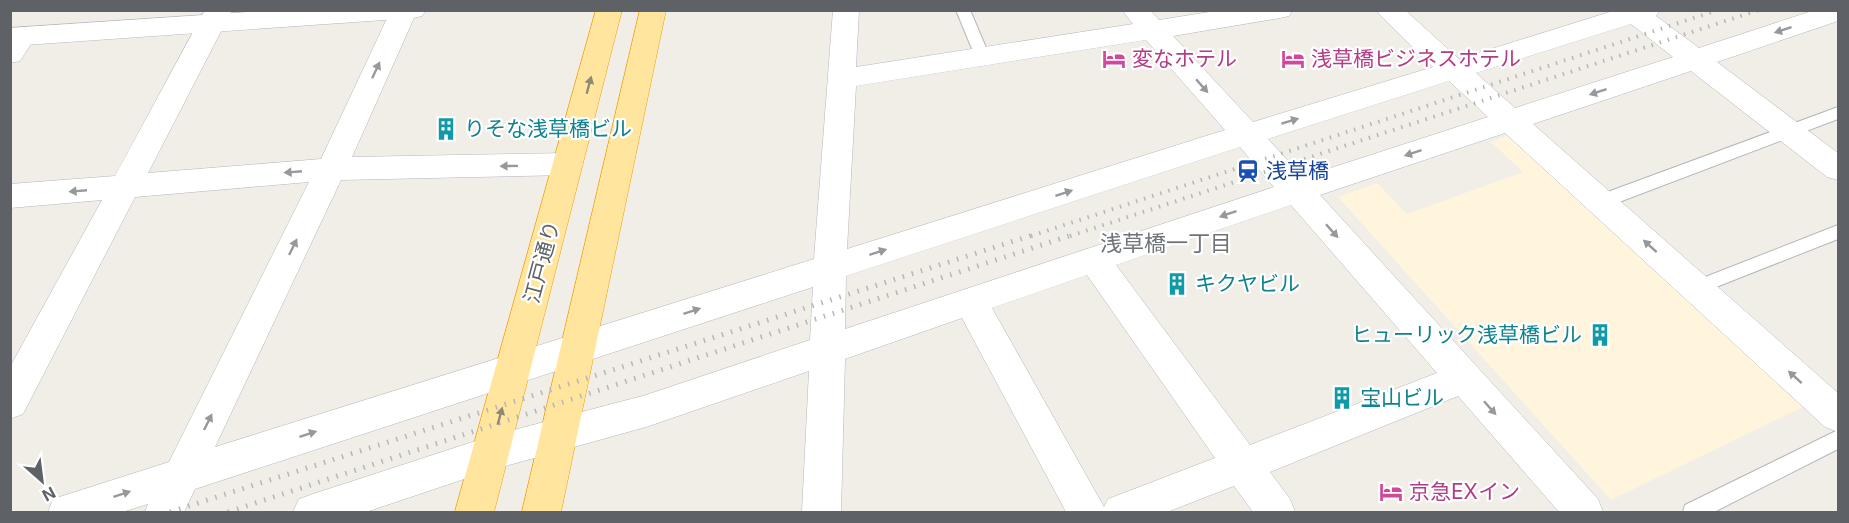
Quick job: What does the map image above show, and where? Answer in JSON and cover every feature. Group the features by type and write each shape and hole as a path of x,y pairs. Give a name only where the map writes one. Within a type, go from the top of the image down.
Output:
{"highway":[{"name":"江戸通り","path":"474,513 609,10"},
{"path":"541,513 652,10"}],"street":[{"path":"14,43 215,17 413,10"},
{"path":"822,513 830,267 846,10"},
{"path":"1388,10 1837,418"},
{"path":"164,513 331,169 404,11"},
{"path":"842,79 982,57 1145,21 1272,11"},
{"path":"67,513 513,368 1637,12 1694,60 1839,169"},
{"path":"313,513 490,453 646,411 829,351 1296,192 1839,12"},
{"path":"10,403 215,17"},
{"path":"1145,21 1584,513"},
{"path":"10,196 331,169 568,164"},
{"path":"1094,260 1276,513"},
{"path":"971,302 1087,513"},
{"path":"1122,513 1464,378"}],"lane":[{"path":"963,10 982,57"},
{"path":"1600,202 1839,113"},
{"path":"1696,288 1839,232"},
{"path":"1693,513 1837,418"}],"shaded area":[{"path":"1512,134 1809,404 1611,500 1338,197 1377,183 1407,214 1523,172 1491,142"}],"railway":[{"path":"1031,236 1718,10"},
{"path":"1070,236 1759,10"},
{"path":"170,512 1036,234"},
{"path":"228,512 1075,234"}],"place":[{"name":"変なホテル","path":"1114,59"},
{"name":"浅草橋ビジネスホテル","path":"1293,59"},
{"name":"りそな浅草橋ビル","path":"446,129"},
{"name":"浅草橋","path":"1248,171"},
{"name":"キクヤビル","path":"1177,284"},
{"name":"ヒューリック浅草橋ビル","path":"1600,335"},
{"name":"宝山ビル","path":"1342,398"},
{"name":"京急EXイン","path":"1391,492"}],"district":[{"name":"浅草橋一丁目","path":"1166,243"}]}
